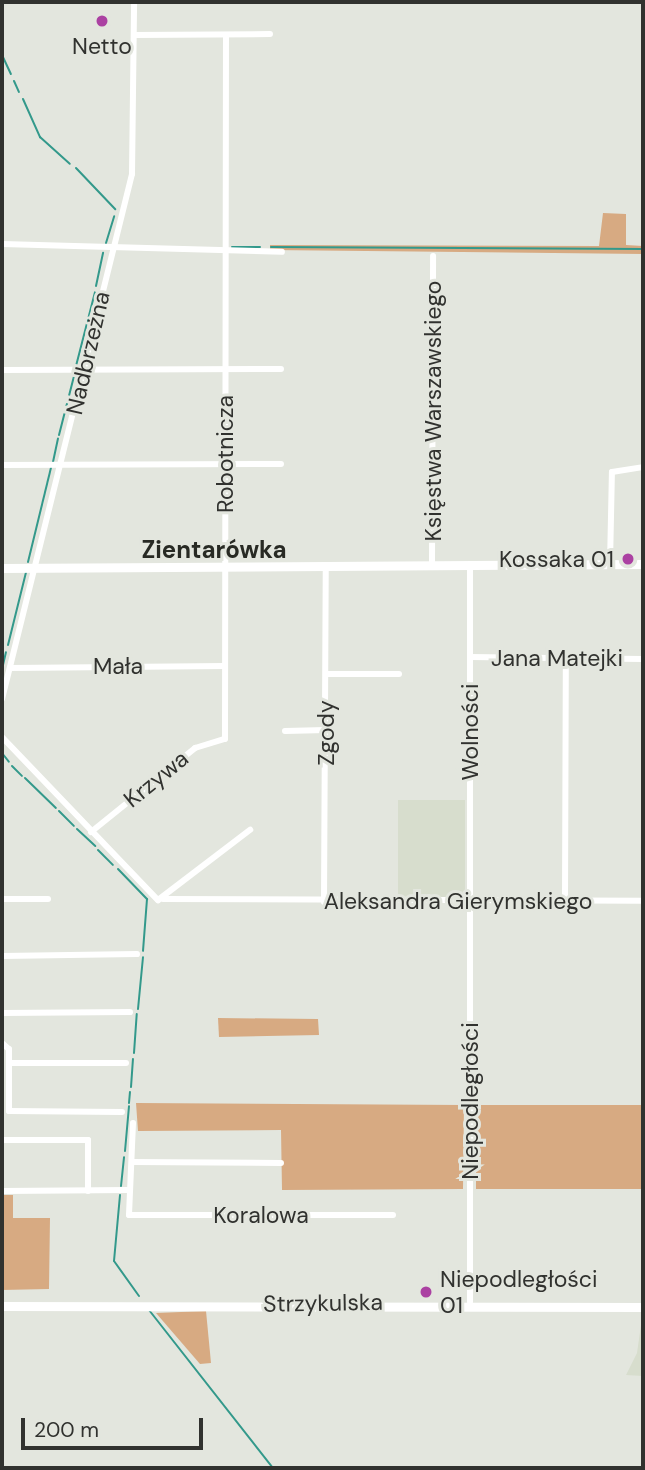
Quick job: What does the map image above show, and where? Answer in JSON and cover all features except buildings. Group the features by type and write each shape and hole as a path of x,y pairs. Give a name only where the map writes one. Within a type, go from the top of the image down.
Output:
{"street":[{"name":"Nadbrzeżna","path":"2,699 132,174 134,2"},
{"path":"134,35 270,34"},
{"name":"Robotnicza","path":"225,739 226,35"},
{"path":"2,244 112,250 282,252"},
{"name":"Księstwa Warszawskiego","path":"432,565 433,257"},
{"path":"2,370 281,369"},
{"path":"2,465 281,464"},
{"path":"611,564 614,467 643,467"},
{"name":"Wolności","path":"470,564 470,900"},
{"path":"2,568 643,564"},
{"name":"Zgody","path":"324,902 326,565"},
{"name":"Jana Matejki","path":"470,657 643,659"},
{"path":"565,900 566,659"},
{"name":"Mała","path":"10,668 225,666"},
{"path":"326,674 398,674"},
{"path":"285,731 326,730"},
{"path":"2,737 90,832 161,899 250,830"},
{"name":"Krzywa","path":"90,832 195,748 225,739"},
{"path":"2,899 48,899"},
{"name":"Aleksandra Gierymskiego","path":"161,899 273,902 643,901"},
{"name":"Niepodległości","path":"470,900 470,1302"},
{"path":"2,956 137,954"},
{"path":"2,1013 131,1012"},
{"path":"2,1043 8,1044 9,1063 5,1092 9,1111 122,1112"},
{"path":"9,1063 127,1063"},
{"path":"2,1191 129,1190 133,1123"},
{"path":"2,1140 88,1140 88,1191"},
{"path":"132,1162 281,1163"},
{"name":"Koralowa","path":"129,1190 129,1214 393,1215"},
{"name":"Strzykulska","path":"2,1306 470,1302 643,1307"}],"shaded area":[{"path":"603,213 626,214 626,245 643,246 643,254 270,250 270,245 599,246"},
{"path":"398,800 465,800 465,899 398,899"},
{"path":"218,1018 318,1019 319,1035 219,1037"},
{"path":"136,1103 464,1105 463,1189 282,1190 281,1130 138,1131"},
{"path":"476,1105 643,1105 643,1189 476,1189"},
{"path":"2,1195 13,1195 13,1218 50,1218 49,1289 2,1290"},
{"path":"206,1311 211,1363 200,1364 156,1313"},
{"path":"643,1311 643,1376 626,1375 637,1353"}],"waterway":[{"path":"2,55 11,74"},
{"path":"14,81 19,92"},
{"path":"23,99 40,137 70,164"},
{"path":"76,168 115,209"},
{"path":"106,243 114,216"},
{"path":"232,247 260,247"},
{"path":"271,247 643,249"},
{"path":"96,286 103,253"},
{"path":"76,366 95,292"},
{"path":"59,435 75,372"},
{"path":"53,462 58,439"},
{"path":"28,562 51,468"},
{"path":"8,645 26,572"},
{"path":"3,665 6,652"},
{"path":"2,753 9,762"},
{"path":"12,766 22,776"},
{"path":"25,778 56,808"},
{"path":"59,811 74,826"},
{"path":"77,829 95,846"},
{"path":"98,850 113,865"},
{"path":"118,869 147,899 143,951"},
{"path":"138,1009 143,957"},
{"path":"134,1053 137,1014"},
{"path":"131,1087 133,1059"},
{"path":"129,1103 130,1092"},
{"path":"125,1151 129,1106"},
{"path":"121,1186 124,1157"},
{"path":"120,1195 114,1261 139,1296"},
{"path":"149,1310 273,1468"}],"place":[{"name":"Netto","path":"102,21"},
{"name":"Kossaka 01","path":"628,559"},
{"name":"Niepodległości 01","path":"426,1292"}],"district":[{"name":"Zientarówka","path":"214,550"}]}
